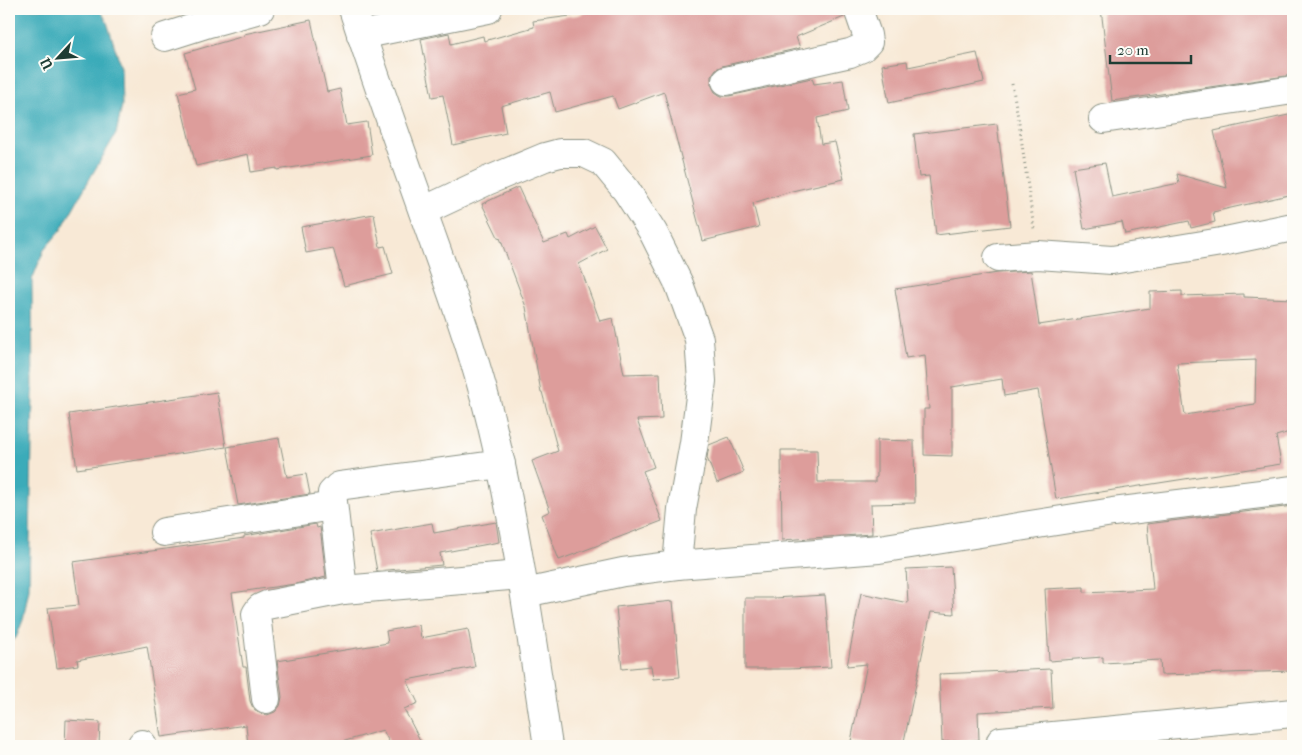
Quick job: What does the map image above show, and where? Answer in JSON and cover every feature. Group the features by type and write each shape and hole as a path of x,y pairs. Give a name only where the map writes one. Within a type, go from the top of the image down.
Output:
{"street":[{"path":"165,37 260,9"},
{"path":"353,9 422,211 447,277 485,397 501,464 523,584 548,746"},
{"path":"361,35 488,9"},
{"path":"726,81 850,54 862,48 868,42 858,9"},
{"path":"1103,119 1293,90"},
{"path":"422,211 487,181 560,153 584,153 604,162 626,190 653,232 679,284 699,339 702,381 694,443 682,508 677,565"},
{"path":"998,258 1038,254 1112,260 1221,242 1293,227"},
{"path":"342,590 332,493 339,486 501,464"},
{"path":"266,699 256,614 260,608 267,605 342,590 523,584 677,565 879,550 1113,512 1293,490"},
{"path":"164,532 333,506"},
{"path":"1001,741 1293,714"}],"path":[{"path":"1012,84 1038,254"}],"water":[{"path":"9,9 100,9 107,22 121,67 122,106 116,134 61,230 44,250 32,280 33,395 29,589 23,620 16,638 9,643"}],"building":[{"path":"597,9 843,9 844,17 796,37 800,48 722,66 716,69 711,76 711,84 715,92 721,96 729,96 812,78 814,84 843,80 848,111 817,118 821,144 835,142 844,179 792,191 753,203 759,227 703,241 664,92 618,109 613,96 555,112 550,92 501,106 506,133 453,145 443,95 432,97 421,39 449,33 451,44 483,36 484,41 534,27 533,21 578,15"},
{"path":"1101,9 1293,9 1293,75 1112,101"},
{"path":"311,20 327,92 340,89 347,125 367,122 372,155 277,170 277,168 251,172 248,154 196,166 178,93 195,89 185,53 244,36 244,34"},
{"path":"977,53 984,82 889,103 882,65 907,61 908,67"},
{"path":"1293,114 1293,194 1213,212 1215,222 1191,228 1189,221 1125,234 1122,222 1084,229 1073,168 1105,163 1112,197 1179,183 1177,174 1227,188 1214,131"},
{"path":"997,124 1010,226 936,235 929,176 919,177 914,134"},
{"path":"518,187 544,243 568,234 570,239 595,226 607,249 579,264 600,321 613,318 624,374 660,373 662,419 637,420 654,467 643,471 662,521 559,560 542,515 550,511 532,461 558,451 541,392 526,307 500,238 482,204"},
{"path":"374,214 380,247 385,246 393,274 344,286 333,248 306,253 301,227"},
{"path":"1031,271 1039,325 1150,308 1150,292 1182,291 1182,296 1244,294 1244,297 1293,299 1293,431 1276,436 1281,464 1056,499 1038,390 1004,396 1002,379 952,387 952,456 924,455 924,409 929,409 925,355 906,358 895,289 997,273","holes":["1256,360 1255,404 1185,415 1177,363"]},
{"path":"217,392 226,447 77,469 69,414"},
{"path":"729,437 744,472 717,483 707,458 709,445"},
{"path":"279,438 287,477 306,474 310,494 238,505 227,447"},
{"path":"877,440 914,441 915,503 871,504 872,534 782,540 781,450 817,450 818,482 875,482 877,477"},
{"path":"1293,506 1293,671 1161,675 1160,660 1103,663 1103,657 1049,661 1045,589 1084,587 1084,592 1153,589 1147,524"},
{"path":"496,522 499,542 440,553 442,565 377,571 370,534 432,523 434,533"},
{"path":"316,524 317,528 320,527 326,577 295,584 232,593 243,667 246,667 250,701 253,708 259,713 267,715 275,712 280,706 282,697 277,661 388,643 386,631 419,625 421,638 468,629 475,667 407,680 418,703 404,709 423,746 391,746 383,730 328,746 248,746 246,725 161,737 147,646 77,660 78,665 57,668 48,608 79,605 73,562 244,538 244,536"},
{"path":"951,567 954,614 931,612 903,746 877,746 851,741 867,664 847,666 861,593 908,603 906,569"},
{"path":"825,595 831,667 745,669 745,598"},
{"path":"673,601 680,677 653,679 651,666 622,669 616,607"},
{"path":"1051,669 1053,708 978,712 979,740 942,742 939,674"},
{"path":"66,720 100,722 99,746 65,746"}]}
